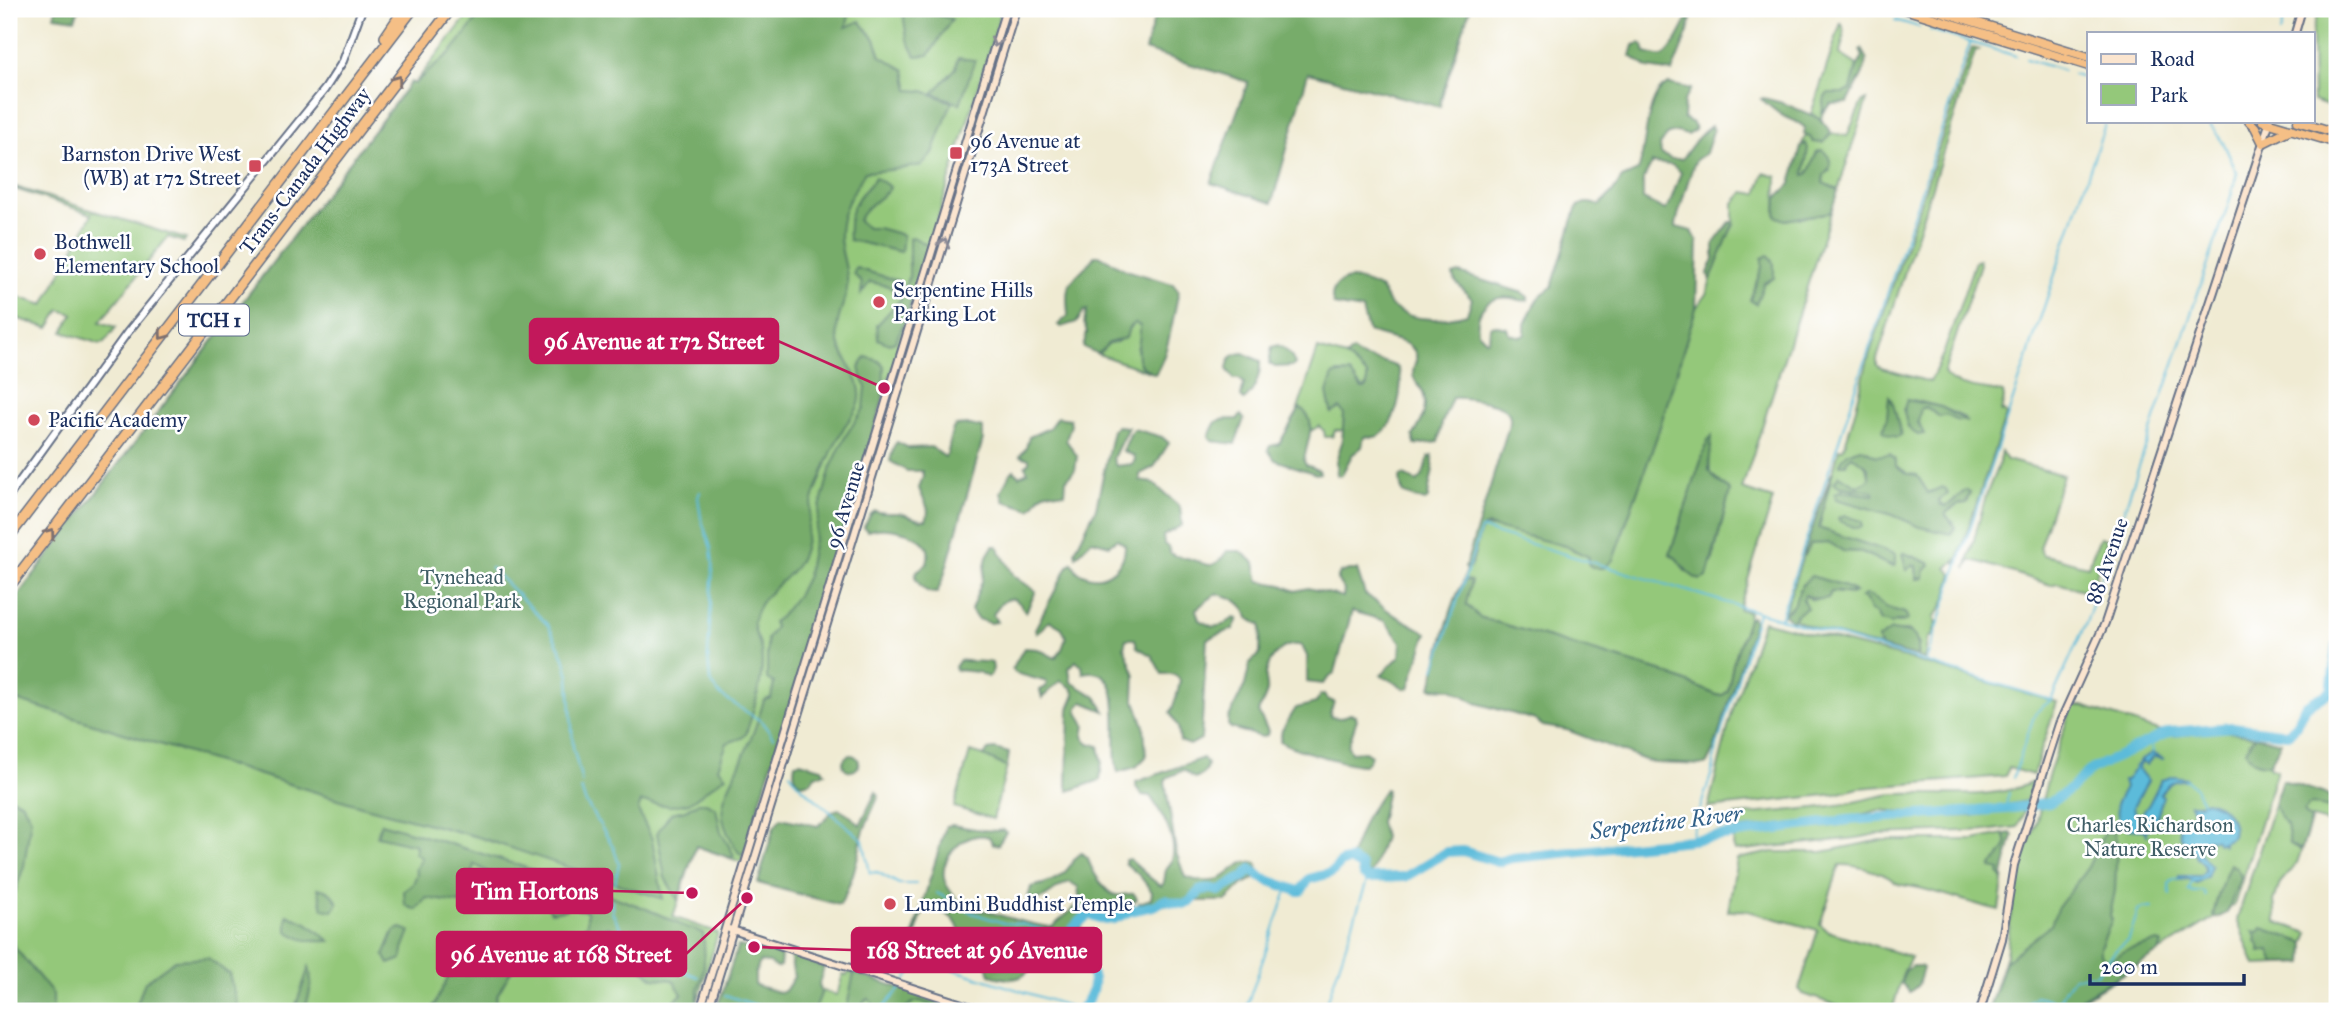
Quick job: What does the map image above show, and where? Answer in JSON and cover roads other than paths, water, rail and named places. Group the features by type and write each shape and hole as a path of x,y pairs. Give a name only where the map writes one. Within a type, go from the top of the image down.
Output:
{"highway":[{"path":"339,106 404,9"},
{"name":"Trans-Canada Highway","path":"9,537 413,9"},
{"name":"Trans-Canada Highway","path":"9,587 451,9"},
{"path":"418,51 457,9"},
{"path":"1903,9 2087,65"},
{"path":"1933,9 2087,56"},
{"path":"2250,122 2263,143 2291,129"},
{"path":"2271,122 2337,143"},
{"path":"2301,122 2337,133"}],"main road":[{"name":"96 Avenue","path":"708,1011 729,930 1006,9"},
{"name":"96 Avenue","path":"700,1011 729,930 1016,9"},
{"path":"2295,32 2302,9"},
{"name":"88 Avenue","path":"1980,1011 2000,947 2011,877 2044,768 2066,704 2105,624 2268,122"},
{"path":"729,930 984,1011"}],"street":[{"path":"9,496 127,333 283,142 339,68 362,9"}],"water":[{"path":"2152,753 2164,759 2153,757 2146,765 2142,762 2138,769 2148,781 2133,807 2135,814 2141,815 2161,780 2174,776 2186,778 2170,784 2160,794 2163,796 2156,821 2145,832 2128,829 2119,822 2116,804 2125,787 2123,780 2126,780 2140,761"},
{"path":"2206,801 2227,813 2233,824 2233,836 2223,842 2223,846 2222,842 2218,844 2216,840 2207,839 2201,844 2200,853 2211,866 2207,877 2196,883 2189,879 2178,880 2179,876 2200,876 2205,871 2204,865 2193,850 2187,854 2180,851 2180,846 2185,843 2180,836 2179,825 2194,812 2190,804"}],"waterway":[{"path":"2280,32 2286,9"},
{"path":"1895,20 1919,27"},
{"path":"1930,30 2016,56"},
{"path":"1780,619 1970,43"},
{"path":"2026,59 2064,71"},
{"path":"2073,74 2087,78"},
{"path":"1926,661 2106,122"},
{"path":"2118,528 2237,173 2224,144 2208,122"},
{"path":"700,492 698,497 701,518 711,548 713,565 708,657 710,680 720,695 761,721 773,737"},
{"path":"1435,669 1481,529 2051,700"},
{"path":"2013,778 2035,713 2051,700 2086,623 2113,543"},
{"path":"491,568 548,625 564,657 569,676 573,747 582,782"},
{"path":"1690,840 1758,613"},
{"name":"Serpentine River","path":"1079,1011 1090,996 1093,979 1087,968 1068,954 1067,941 1075,927 1089,914 1105,920 1165,900 1185,904 1193,900 1200,890 1219,891 1245,876 1251,869 1262,878 1301,891 1309,879 1331,873 1342,862 1350,860 1361,866 1363,875 1368,878 1405,877 1447,852 1463,851 1498,862 1512,858 1690,840 1848,820 2005,809 2049,803 2068,791 2092,769 2169,732 2233,727 2288,734 2297,724 2305,706 2331,692 2337,646"},
{"path":"2151,741 2153,752"},
{"path":"790,773 798,784 863,840 870,873 877,872 899,884 916,884"},
{"path":"2185,779 2195,787 2202,802"},
{"path":"581,789 585,801 613,846 619,864 615,883"},
{"path":"2005,809 2009,793"},
{"path":"1324,1011 1368,878"},
{"path":"2194,878 2188,890 2203,891 2205,896"},
{"path":"2170,895 2169,884 2179,879"},
{"path":"1245,1011 1288,888"},
{"path":"937,893 972,913 1004,923 1021,924 1067,936"},
{"path":"612,900 612,912 624,934 643,954 698,977"},
{"path":"2022,1011 2036,996 2059,1000 2074,977 2096,974 2129,939 2138,911 2152,908"},
{"path":"906,980 918,963 931,963 1081,1010"},
{"path":"865,1011 882,1009 900,989"},
{"path":"725,995 774,1011"}],"place":[{"name":"96 Avenue at 173A Street","path":"956,153"},
{"name":"Barnston Drive West (WB) at 172 Street","path":"255,166"},
{"name":"Bothwell Elementary School","path":"40,254"},
{"name":"Serpentine Hills Parking Lot","path":"879,302"},
{"name":"96 Avenue at 172 Street","path":"884,388"},
{"name":"Pacific Academy","path":"34,420"},
{"name":"Tim Hortons","path":"692,893"},
{"name":"96 Avenue at 168 Street","path":"747,898"},
{"name":"Lumbini Buddhist Temple","path":"890,904"},
{"name":"168 Street at 96 Avenue","path":"754,947"}],"park label":[{"name":"Tynehead Regional Park","path":"462,589"},
{"name":"Charles Richardson Nature Reserve","path":"2150,837"}]}
